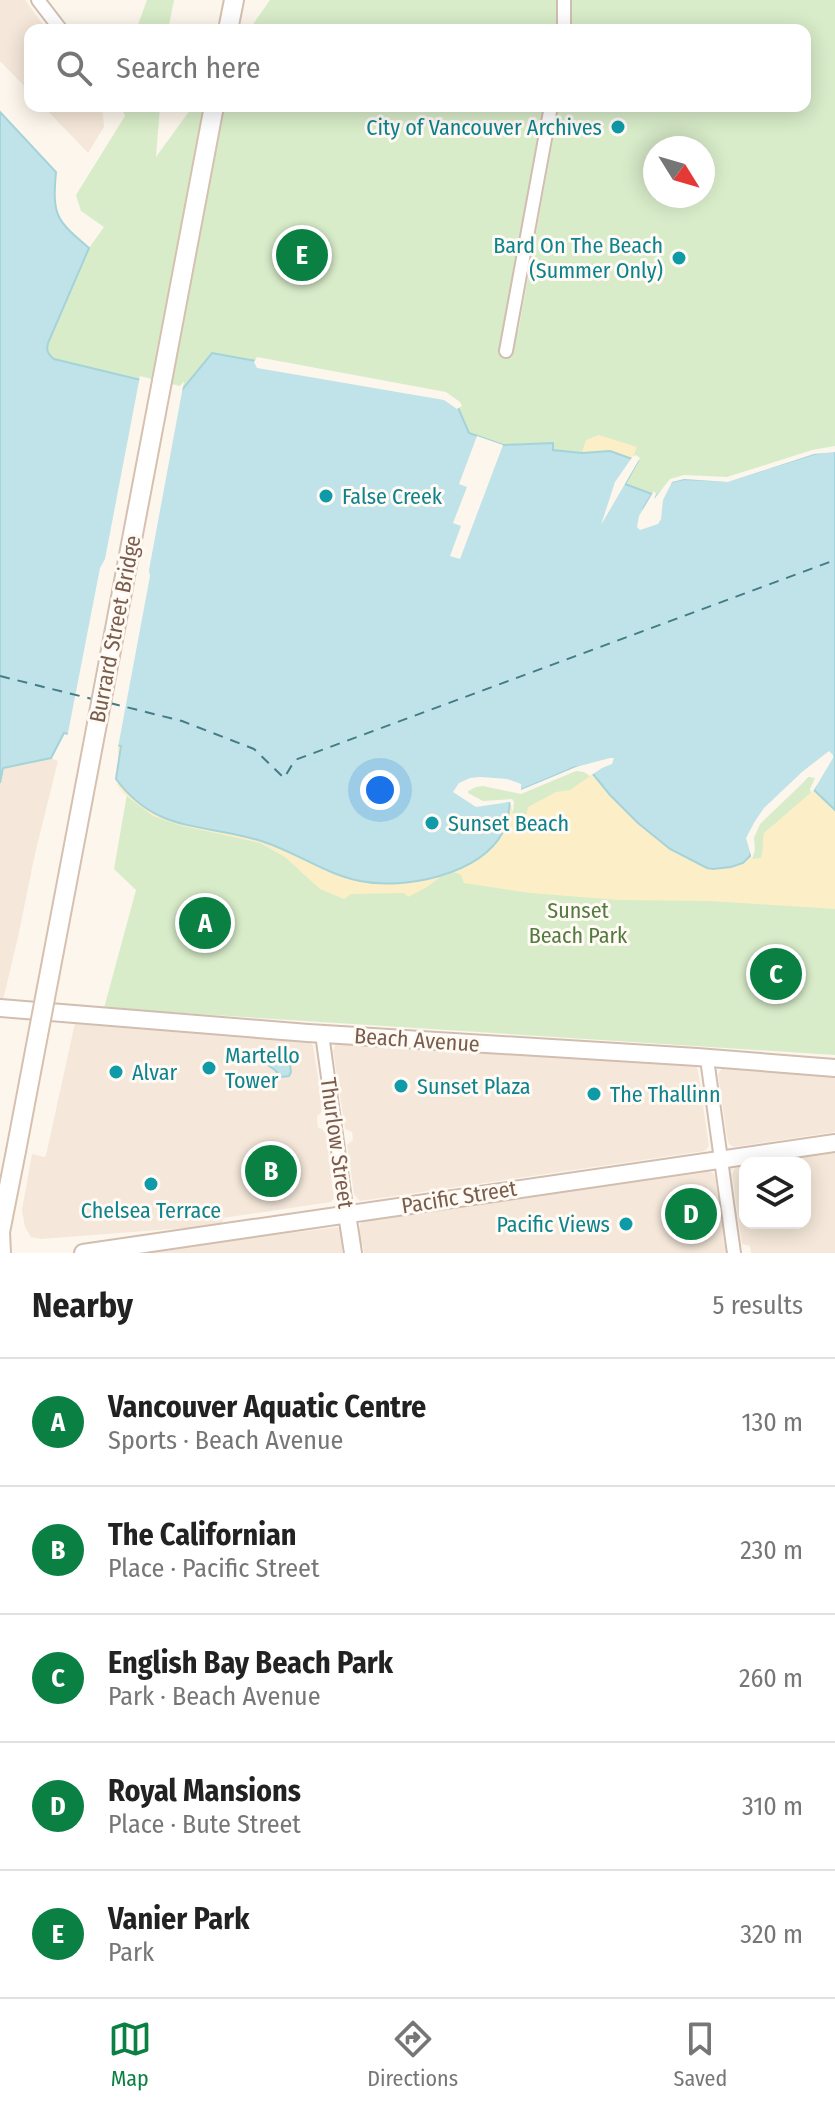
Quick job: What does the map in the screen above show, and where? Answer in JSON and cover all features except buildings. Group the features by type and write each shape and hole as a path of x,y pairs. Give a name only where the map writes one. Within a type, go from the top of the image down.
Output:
{"main road":[{"path":"229,24 234,0"},
{"name":"Burrard Street Bridge","path":"1,1253 0,1232 213,112"}],"street":[{"path":"38,0 56,24"},
{"path":"564,0 564,24"},
{"path":"506,351 550,112"},
{"name":"Beach Avenue","path":"0,1008 322,1034 835,1068"},
{"name":"Thurlow Street","path":"322,1034 353,1253"},
{"path":"707,1059 734,1253"},
{"name":"Pacific Street","path":"83,1253 835,1143"}],"shaded area":[{"path":"0,0 25,0 43,24 24,24 24,86 0,61"},
{"path":"49,112 103,112 104,127 88,153"},
{"path":"51,758 58,761 4,996 0,1001 0,783 3,768"},
{"path":"75,1023 309,1040 313,1046 323,1108 317,1116 318,1128 326,1134 334,1199 331,1202 223,1218 222,1224 41,1239 31,1237 25,1227 22,1210 32,1154 46,1155"},
{"path":"341,1042 695,1064 709,1146 705,1151 360,1201 354,1194 347,1145 353,1140 352,1132 345,1129 333,1051 335,1045"},
{"path":"723,1067 835,1073 835,1132 734,1147 727,1138 718,1074"},
{"path":"835,1152 835,1253 751,1253 750,1246 742,1244 740,1229 811,1229 811,1157 800,1157"},
{"path":"739,1167 739,1223 732,1175 734,1169"},
{"path":"707,1170 715,1177 726,1253 364,1253 358,1239 362,1221 366,1220"},
{"path":"340,1227 345,1242 342,1253 132,1253 175,1246"}],"green space":[{"path":"147,0 174,0 169,24 138,24"},
{"path":"270,0 559,0 558,24 253,24"},
{"path":"572,0 835,0 835,450 651,508 625,484 597,450 582,453 525,443 503,445 469,433 182,390 61,362 48,353 47,347 89,248 104,227 81,211 76,195 125,116 123,112 160,112 156,157 189,112 545,112 504,333 518,332 558,112 811,112 811,24 571,24"},
{"name":"Sunset Beach Park","path":"576,767 756,821 814,772 835,810 835,1055 104,1008 136,890 114,869 127,794 482,805 465,796 464,789"}],"sand":[{"path":"599,435 637,447 631,461 574,517 583,449 586,440"},
{"name":"Sunset Beach","path":"116,745 476,807 510,802 512,812 521,822 525,820 528,807 556,792 570,790 599,770 755,821 752,859 761,858 764,833 814,790 835,760 835,909 530,893 464,883 461,875 454,872 408,897 404,893 351,894 344,899 320,889 285,857 260,843 153,816 117,785 122,769"}],"water":[{"name":"False Creek","path":"0,112 56,172 55,198 59,216 89,248 48,343 48,352 54,359 182,390 212,353 445,395 457,405 469,433 503,445 553,443 553,450 582,453 610,451 638,461 625,484 652,494 643,509 671,482 684,479 728,481 835,450 835,810 814,790 819,778 814,772 756,821 750,856 743,863 713,869 670,849 638,823 593,774 586,768 575,767 521,790 484,782 463,791 474,802 510,802 505,829 492,847 459,869 439,876 419,881 378,883 347,878 258,840 163,818 131,796 116,779 121,746 64,733 51,758 3,768 0,783"},
{"path":"275,1059 290,1065 289,1076 281,1077 269,1066 269,1061"}],"pier":[{"path":"257,357 446,392 462,406 457,409 444,400 257,368 254,362"},
{"path":"140,376 180,386 184,381 116,758 117,749 67,738"},
{"path":"477,436 503,445 460,559 450,556 461,526 453,523 467,487 459,484"},
{"path":"835,446 835,452 814,454 728,482 684,479 672,482 663,500 658,524 640,530 637,527 639,516 654,491 654,499 670,479 684,475 727,477 812,450"},
{"path":"636,455 640,458 601,525 615,482"},
{"path":"829,751 833,758 814,790 811,793 815,778 809,777 760,824 754,838 752,859 746,838 764,808"},
{"path":"614,758 612,764 590,776 576,771 521,794 483,786 468,791 483,801 512,799 513,813 510,802 476,807 453,792 459,783 481,777 507,779 521,784 521,790 576,767"}],"ferry route":[{"path":"110,703 182,721 254,749 284,778 295,760 835,560"},
{"path":"0,676 92,699"}],"place":[{"name":"City of Vancouver Archives","path":"618,127"},
{"name":"Vanier Park","path":"302,255"},
{"name":"Bard On The Beach (Summer Only)","path":"679,258"},
{"name":"False Creek","path":"326,496"},
{"name":"Sunset Beach","path":"432,823"},
{"name":"Vancouver Aquatic Centre","path":"205,923"},
{"name":"English Bay Beach Park","path":"776,974"},
{"name":"Martello Tower","path":"209,1068"},
{"name":"Alvar","path":"116,1072"},
{"name":"Sunset Plaza","path":"401,1086"},
{"name":"The Thallinn","path":"594,1094"},
{"name":"The Californian","path":"271,1171"},
{"name":"Chelsea Terrace","path":"151,1184"},
{"name":"Royal Mansions","path":"691,1214"},
{"name":"Pacific Views","path":"626,1224"}]}
